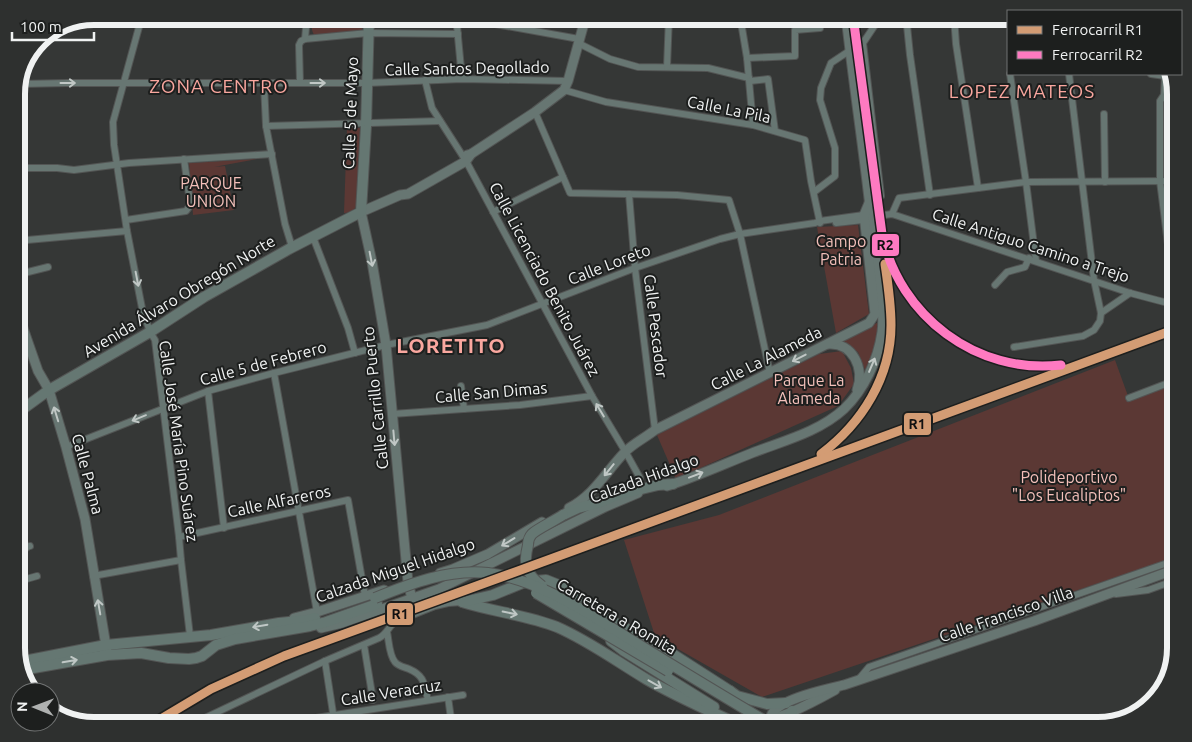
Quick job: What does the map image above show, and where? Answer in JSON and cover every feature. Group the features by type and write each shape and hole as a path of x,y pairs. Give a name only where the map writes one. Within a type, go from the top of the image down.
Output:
{"main road":[{"name":"Calle 5 de Mayo","path":"361,212 368,25"},
{"name":"Avenida Álvaro Obregón Norte","path":"25,405 150,332 204,297 292,247 361,212"},
{"path":"553,594 532,578 525,565 528,541 532,534 561,514 638,490 658,485 673,484"},
{"name":"Carretera a Romita","path":"372,599 440,575 487,573 504,576 553,594 757,717"},
{"name":"Carretera a Romita","path":"372,599 442,581 462,579 500,581 532,591 603,633 756,717"},
{"path":"462,602 493,595 525,582 546,580 556,584 567,590 594,612 660,646 733,693 739,703 736,713 728,716 624,651 603,633"},
{"name":"Calzada Miguel Hidalgo","path":"27,664 190,636 211,635 308,620 372,599"},
{"name":"Calzada Miguel Hidalgo","path":"107,650 142,653 169,658 196,658 202,656 216,645 235,639 326,622 372,599"},
{"path":"462,602 486,609 521,615 571,633 662,688 722,717"},
{"path":"587,613 627,632 718,687 767,704 789,707 788,717"},
{"path":"185,658 181,643 190,636 203,644 202,656"}],"street":[{"name":"Calle José María Pino Suárez","path":"140,25 113,122 114,145 142,308 154,340 190,636"},
{"path":"305,39 306,25"},
{"path":"457,25 462,79"},
{"path":"497,25 579,41 610,59 638,67 708,68 749,79 768,79 775,131"},
{"path":"361,212 400,195 407,189 466,157 535,112 564,90 583,25"},
{"path":"667,67 669,25"},
{"path":"742,25 747,58 753,125"},
{"name":"Calzada Hidalgo","path":"259,635 314,630 342,623 439,589 490,558 564,527 637,493 656,490 673,484 813,429 836,416 853,399 865,382 874,361 880,345 882,330 869,203 847,25"},
{"path":"874,25 862,42 881,196"},
{"path":"907,25 930,195"},
{"path":"955,25 978,188"},
{"path":"747,58 795,56 795,30 820,28"},
{"path":"300,82 298,45 305,39 368,32 458,34"},
{"path":"814,192 835,176 834,148 820,100 821,88 831,63 849,51"},
{"path":"995,285 1007,272 1025,267 1032,259 1026,182 1010,75"},
{"path":"1014,347 1083,336 1094,330 1100,321 1101,313 1094,280 1069,75"},
{"name":"Calle Santos Degollado","path":"26,84 367,83 462,79 568,81"},
{"name":"Calle Licenciado Benito Juárez","path":"425,80 432,108 466,157 492,212 542,305 592,396 626,451 640,478 638,490"},
{"path":"264,84 266,126 285,224 292,247"},
{"path":"1166,86 1160,101 1160,181 1167,228"},
{"name":"Calle La Pila","path":"564,90 606,102 753,125 805,140 818,223"},
{"path":"535,112 570,194 677,195 729,200 740,234 770,373"},
{"path":"1104,114 1105,182"},
{"path":"266,126 440,121"},
{"path":"25,168 74,170 129,163 272,154"},
{"path":"126,220 186,211 190,202 184,159"},
{"path":"492,212 563,177"},
{"path":"892,214 899,198 1026,182 1167,181"},
{"name":"Calle Pescador","path":"629,194 635,268 655,430"},
{"name":"Calle Carrillo Puerto","path":"361,212 372,262 386,345 408,582 412,599"},
{"name":"Calle Antiguo Camino a Trejo","path":"870,217 892,214 1130,293 1167,302"},
{"name":"Calle Loreto","path":"386,345 488,324 635,268 720,239 740,234 870,217"},
{"path":"25,241 128,231"},
{"path":"313,237 348,328 355,353"},
{"path":"25,273 48,267"},
{"path":"1101,313 1130,293"},
{"name":"Calle La Alameda","path":"594,489 626,451 655,430 869,323 879,315"},
{"name":"Calle Palma","path":"25,335 38,372 49,390 85,519 107,650"},
{"name":"Calle 5 de Febrero","path":"66,447 208,391 386,345"},
{"path":"825,345 842,345 850,350 858,368 859,377 853,399"},
{"path":"274,373 317,612"},
{"path":"1129,398 1167,383"},
{"path":"461,386 464,409"},
{"path":"208,391 224,528"},
{"name":"Calle San Dimas","path":"392,414 520,405 592,396"},
{"name":"Calzada Miguel Hidalgo","path":"279,623 286,619 372,599 408,582 490,558 580,502 594,489"},
{"name":"Calle Alfareros","path":"179,537 348,500 372,599"},
{"path":"561,514 558,518 564,527"},
{"path":"25,538 28,547 25,548"},
{"path":"94,576 180,560"},
{"path":"858,680 869,667 1167,563"},
{"name":"Calle Francisco Villa","path":"777,717 789,707 818,700 844,685 1034,622 1167,572"},
{"path":"436,574 439,589"},
{"path":"25,580 38,576"},
{"path":"1105,595 1148,590 1167,583"},
{"path":"207,717 325,661 379,638 396,622 435,606 462,602"},
{"path":"387,632 394,662 420,675 428,700"},
{"path":"364,645 373,700"},
{"path":"325,661 333,715"},
{"name":"Calle Veracruz","path":"321,717 462,695"},
{"path":"448,697 451,717"}],"green space":[{"path":"312,25 363,25 361,31 315,36"},
{"path":"347,128 360,128 357,203 353,211 344,213"},
{"name":"PARQUE UNION","path":"257,159 214,167 225,166 234,210 193,215 189,163"},
{"name":"Campo Patria","path":"858,225 869,314 836,333 817,227"},
{"path":"879,322 877,345 865,370 858,352 840,340"},
{"name":"Parque La Alameda","path":"842,351 851,368 854,384 838,406 676,479 657,435 819,354"},
{"name":"Polideportivo \"Los Eucaliptos\"","path":"1115,360 1128,396 1167,380 1167,560 762,697 655,636 624,540 719,515"}],"rail line":[{"name":"R2","path":"854,25 882,234 891,264 905,290 924,314 946,334 972,350 1000,360 1030,366 1061,365"},
{"name":"R1","path":"821,454 836,442 861,413 880,380 886,363 891,325 885,264"},
{"name":"R1","path":"164,717 211,689 284,656 1167,332"}],"district":[{"name":"ZONA CENTRO","path":"219,86"},
{"name":"LOPEZ MATEOS","path":"1022,91"},
{"name":"LORETITO","path":"451,345"}]}
